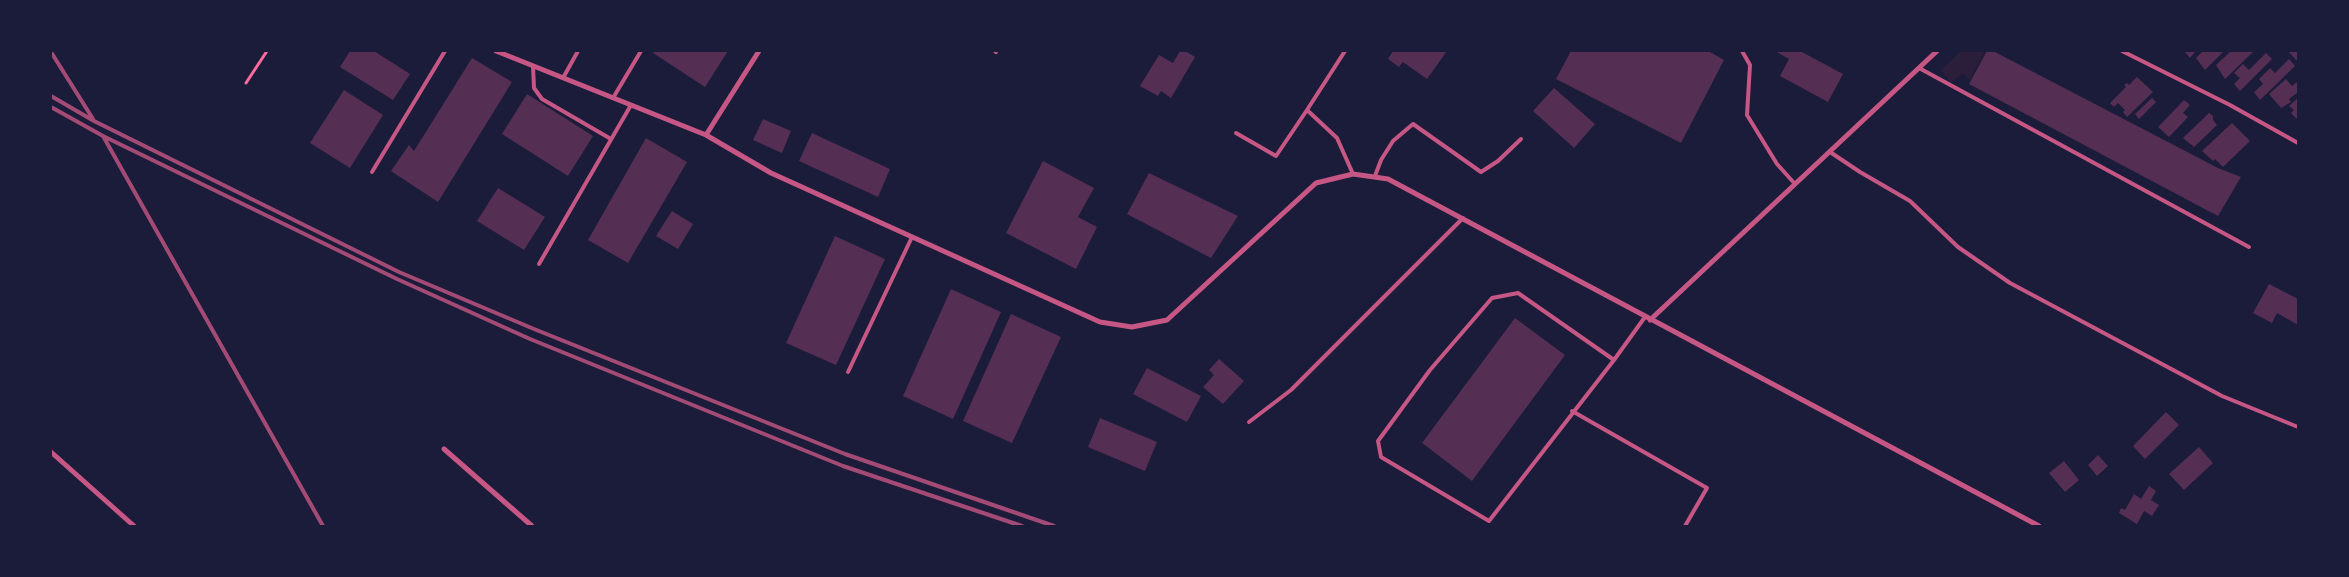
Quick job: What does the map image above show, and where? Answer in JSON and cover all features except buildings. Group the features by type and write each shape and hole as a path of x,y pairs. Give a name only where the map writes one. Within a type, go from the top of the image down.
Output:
{"street":[{"path":"496,51 706,135 771,173 1100,322 1132,326 1167,320 1316,182 1353,174 1388,178 1650,320 2039,526"},
{"path":"706,135 759,51"},
{"path":"1650,320 1937,51"},
{"path":"444,449 532,526"},
{"path":"51,452 134,526"}],"lane":[{"path":"372,172 445,51"},
{"path":"563,78 578,51"},
{"path":"613,98 641,51"},
{"path":"1236,133 1276,156 1345,51"},
{"path":"1742,51 1750,65 1747,115 1777,164 1795,184"},
{"path":"2122,51 2298,143"},
{"path":"533,66 534,88 542,99 611,139"},
{"path":"1919,68 2249,247"},
{"path":"539,264 631,104"},
{"path":"1307,110 1337,138 1353,174"},
{"path":"1375,176 1381,160 1393,141 1413,124 1481,172 1498,161 1521,139"},
{"path":"1830,152 1910,201 1958,246 2010,283 2222,396 2298,427"},
{"path":"1249,422 1291,390 1463,218"},
{"path":"848,372 912,237"},
{"path":"1494,526 1489,521 1381,457 1378,441 1430,370 1492,298 1518,293 1614,360"},
{"path":"1489,521 1572,412 1597,384 1645,317"},
{"path":"1572,412 1707,488 1685,526"}],"path":[{"path":"246,83 267,51"}],"shaded area":[{"path":"1961,51 1985,51 1970,80 1963,73 1951,83 1941,70"}],"railway":[{"path":"51,52 93,119"},
{"path":"51,96 94,121 399,272 534,329 845,454 1054,526"},
{"path":"51,107 103,136 397,279 530,339 843,466 1022,526"},
{"path":"103,136 323,526"}]}
